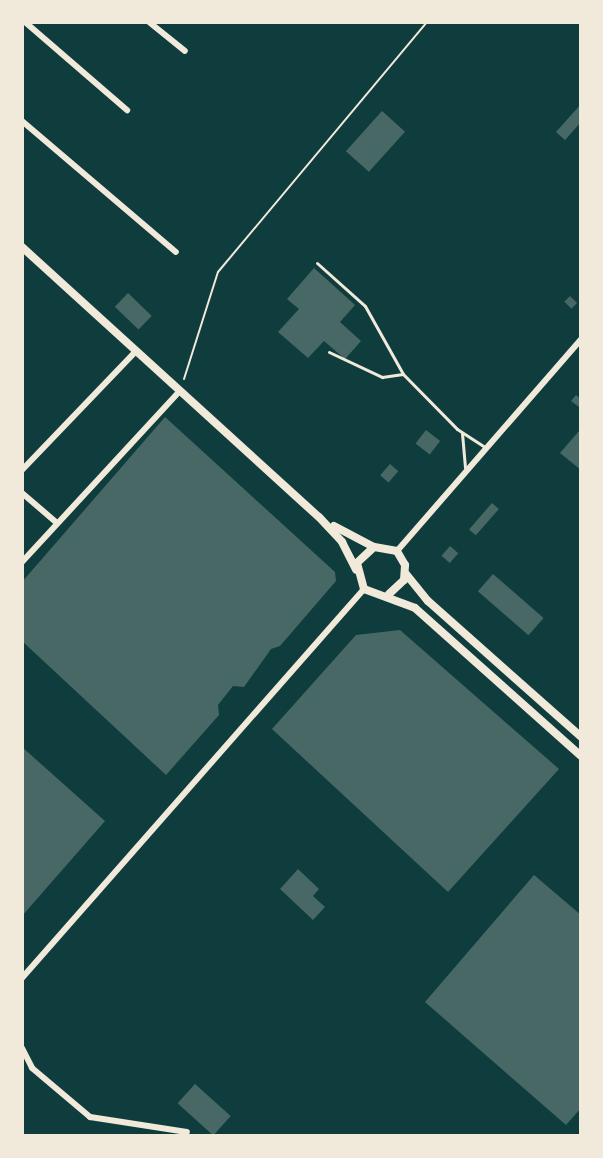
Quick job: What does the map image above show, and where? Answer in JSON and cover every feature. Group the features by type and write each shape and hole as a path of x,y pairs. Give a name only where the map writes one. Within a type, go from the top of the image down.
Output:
{"main road":[{"path":"22,247 319,517 342,542 364,589 389,594 434,623 581,756"},
{"path":"319,517 374,547 397,551 406,574 428,601 581,737"},
{"path":"356,570 361,556 374,547"},
{"path":"389,594 406,574"}],"street":[{"path":"25,22 127,110"},
{"path":"149,22 185,51"},
{"path":"22,121 176,252"},
{"path":"397,551 581,339"},
{"path":"22,470 136,351"},
{"path":"22,562 180,391"},
{"path":"22,493 57,523"},
{"path":"22,978 364,589"},
{"path":"22,1048 32,1068 90,1117 187,1132"}],"lane":[{"path":"317,263 365,306 403,374 462,433 486,448"},
{"path":"329,352 382,377 403,374"},
{"path":"462,433 465,472"}],"path":[{"path":"180,391 218,272 427,22"}],"building":[{"path":"581,104 581,122 565,140 556,132"},
{"path":"382,111 405,132 369,172 346,151"},
{"path":"314,268 355,305 340,322 361,341 345,359 324,341 308,358 278,332 299,309 287,299"},
{"path":"128,293 152,316 139,330 115,307"},
{"path":"570,296 577,303 571,309 564,302"},
{"path":"576,395 581,399 579,407 571,401"},
{"path":"165,417 335,572 336,581 280,646 271,649 244,687 233,686 218,705 219,715 166,775 22,641 22,582"},
{"path":"426,430 440,441 430,454 416,443"},
{"path":"579,431 581,433 581,470 560,453"},
{"path":"390,464 398,471 388,483 380,475"},
{"path":"492,503 499,509 476,535 469,529"},
{"path":"450,546 458,553 450,563 441,556"},
{"path":"493,574 544,618 528,635 478,591"},
{"path":"400,630 559,769 448,892 272,729 356,635"},
{"path":"22,747 105,821 22,916"},
{"path":"298,869 319,889 313,896 325,907 313,920 280,889"},
{"path":"534,875 581,915 581,1108 566,1125 425,1002"},
{"path":"195,1084 231,1116 213,1135 178,1103"}]}
